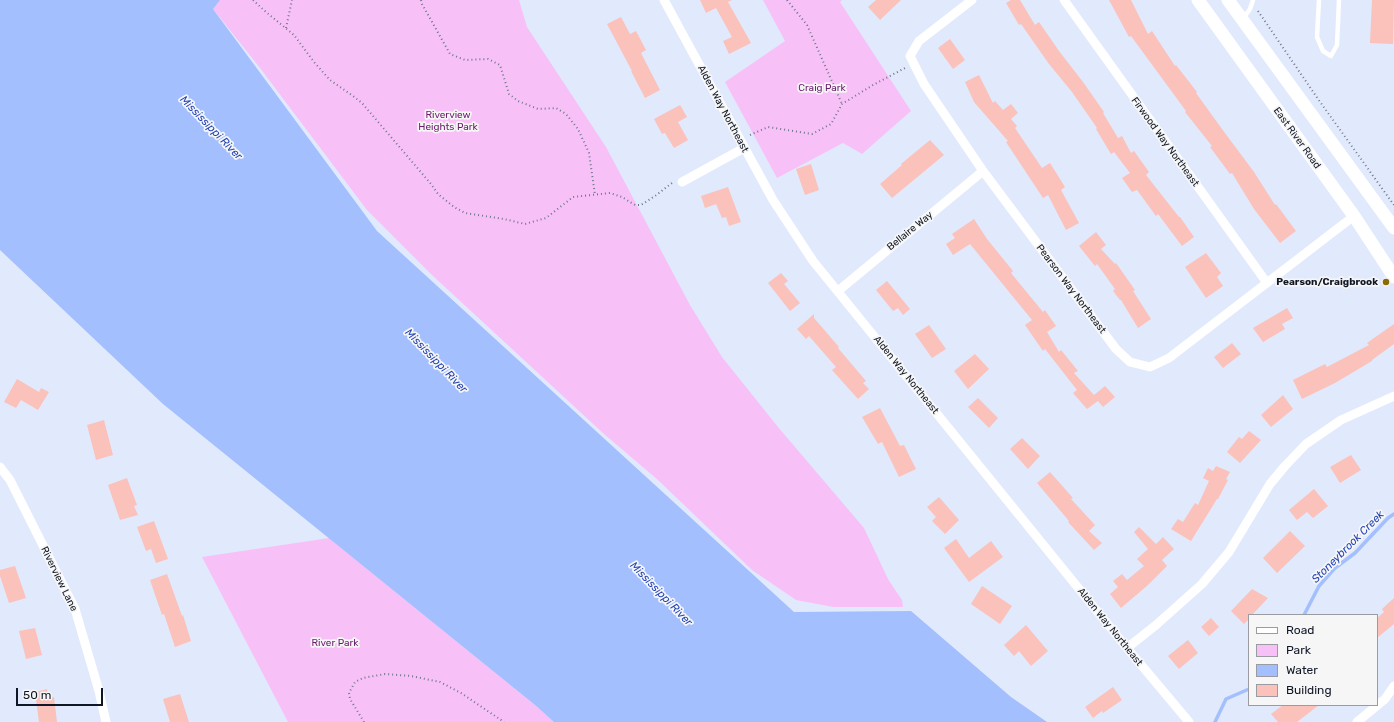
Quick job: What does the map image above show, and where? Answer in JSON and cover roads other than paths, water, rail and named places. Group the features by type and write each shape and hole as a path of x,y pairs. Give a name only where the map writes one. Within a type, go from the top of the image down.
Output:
{"main road":[{"name":"East River Road","path":"1198,0 1354,216 1394,277"},
{"path":"1228,0 1394,228"}],"street":[{"name":"Alden Way Northeast","path":"664,0 780,212 813,261 1127,648 1189,722"},
{"name":"Pearson Way Northeast","path":"972,0 919,41 910,56 924,84 983,171 1116,350 1130,362 1150,367 1169,358 1354,216"},
{"name":"Firwood Way Northeast","path":"1064,0 1267,284"},
{"path":"682,182 742,144"},
{"name":"Bellaire Way","path":"838,291 983,171"},
{"path":"1127,648 1156,625 1202,584 1229,552 1270,484 1306,444 1341,420 1394,396"},
{"name":"Riverview Lane","path":"0,467 10,480 75,609 99,691 106,722"},
{"path":"1378,705 1385,699 1394,686"},
{"path":"1357,722 1376,706"}],"lane":[{"path":"1319,0 1317,37 1323,50 1331,56 1337,45 1339,0"},
{"path":"1242,20 1253,2"}],"water":[{"name":"Mississippi River","path":"0,0 220,0 213,9 377,231 794,612 911,611 1011,697 1047,722 554,722 535,705 163,404 0,250"}],"waterway":[{"name":"Stoneybrook Creek","path":"1305,614 1319,586 1335,568 1355,553 1388,518 1394,514"},
{"name":"Stoneybrook Creek","path":"1215,722 1226,699 1248,689"}],"place":[{"name":"Pearson/Craigbrook","path":"1386,282"}],"park label":[{"name":"Craig Park","path":"822,88"},
{"name":"Riverview Heights Park","path":"448,120"},
{"name":"River Park","path":"335,643"}]}
